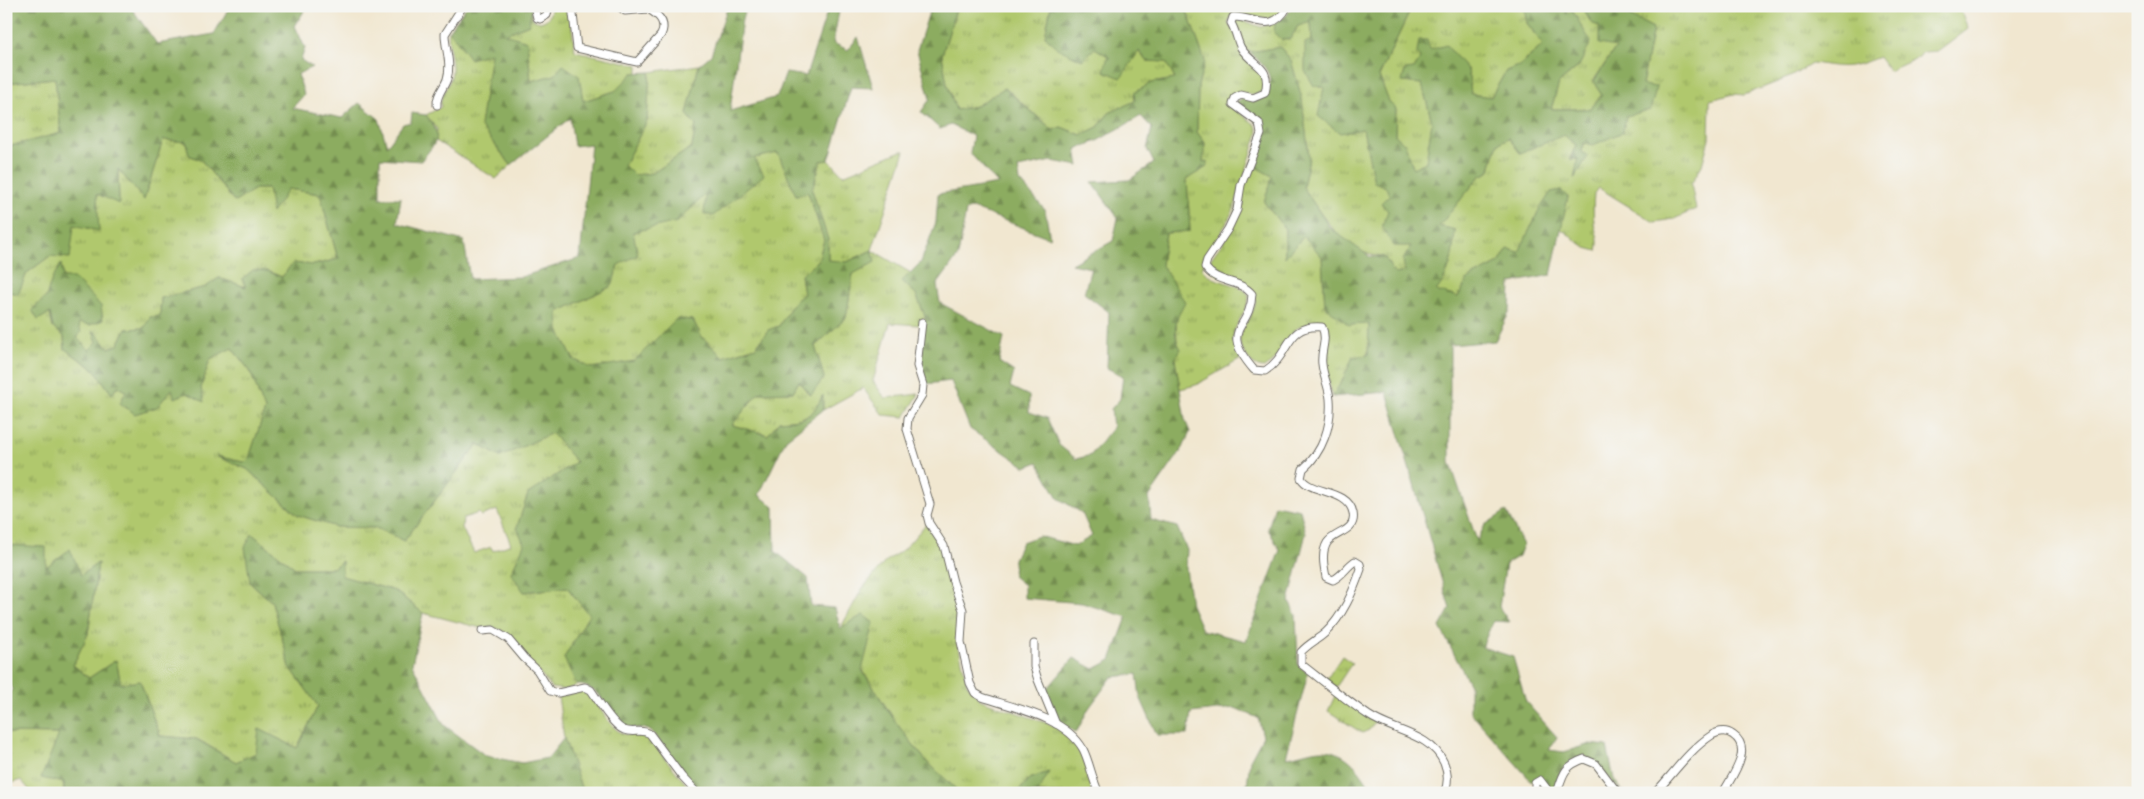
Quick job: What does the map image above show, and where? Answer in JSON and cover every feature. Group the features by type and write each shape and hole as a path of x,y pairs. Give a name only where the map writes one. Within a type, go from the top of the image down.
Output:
{"street":[{"path":"437,105 436,101 448,77 449,60 445,34 463,6"},
{"path":"534,6 534,12 537,18 540,19 547,15 549,6"},
{"path":"572,6 577,48 637,62 661,35 663,24 660,17 648,9 625,10 619,6"},
{"path":"1288,6 1284,13 1262,24 1240,17 1233,17 1231,23 1242,48 1265,72 1268,83 1266,93 1253,98 1242,95 1235,98 1233,104 1259,123 1261,134 1241,185 1237,210 1228,229 1207,260 1205,267 1210,274 1246,286 1252,294 1252,304 1239,327 1236,341 1244,358 1254,370 1265,371 1275,365 1295,333 1310,326 1322,327 1326,334 1322,363 1330,398 1329,416 1325,438 1311,462 1302,469 1301,478 1304,482 1332,493 1349,503 1353,511 1354,520 1348,529 1328,542 1323,556 1326,577 1333,580 1341,576 1350,564 1355,561 1360,564 1361,569 1340,616 1324,634 1311,642 1301,652 1301,664 1370,716 1430,744 1440,754 1446,768 1448,779 1444,793"},
{"path":"922,322 918,366 923,385 922,395 908,418 907,429 930,504 927,515 929,523 944,546 953,582 963,610 961,642 970,683 975,693 982,697 1056,724 1074,736 1083,750 1099,793"},
{"path":"482,631 494,630 508,639 537,670 550,690 558,693 585,687 591,690 618,726 624,731 641,731 650,734 682,777 697,793"},
{"path":"1034,644 1034,667 1056,724"},
{"path":"1655,793 1686,758 1712,736 1728,731 1741,744 1742,752 1741,759 1723,793"},
{"path":"1557,793 1563,773 1572,763 1584,759 1596,764 1618,793"},
{"path":"1535,793 1535,783 1540,780 1550,793"}],"green space":[{"path":"6,6 130,6 157,44 214,34 230,6 307,6 295,26 305,48 301,60 312,67 298,74 304,95 292,108 342,118 359,103 379,119 387,146 403,124 411,122 412,113 426,115 437,135 434,144 421,161 380,158 380,198 401,198 397,223 464,241 470,279 521,277 580,258 591,144 574,146 570,118 511,165 480,126 491,53 470,59 449,30 467,6 532,6 529,24 505,34 527,41 531,81 555,75 563,65 579,76 583,101 615,91 633,73 650,72 647,121 624,165 634,175 653,173 692,147 696,125 687,114 699,65 711,55 728,6 746,6 742,19 730,111 777,97 786,73 806,76 829,6 840,6 833,43 848,50 858,37 873,88 851,87 829,160 821,161 812,190 828,240 828,260 847,262 872,250 875,262 853,274 846,318 815,346 824,378 811,395 799,381 793,392 758,393 732,425 768,435 779,421 795,420 811,414 823,395 823,410 786,439 759,495 774,507 775,551 808,578 811,606 835,608 840,628 863,615 874,623 862,670 897,724 927,762 956,789 953,793 701,793 684,775 652,732 644,728 628,728 620,724 596,693 584,686 577,685 564,658 589,615 567,587 524,592 511,573 524,544 517,527 528,494 576,462 552,433 500,457 478,444 404,541 376,528 336,527 298,515 247,469 216,456 243,462 248,461 265,410 250,371 232,348 210,359 201,388 204,402 187,393 175,398 172,389 157,407 135,414 120,403 126,391 118,386 112,394 94,369 65,349 64,336 53,328 50,313 38,320 32,310 46,297 52,279 61,264 63,278 74,278 101,306 103,320 90,325 78,323 81,332 77,338 89,350 97,342 93,330 109,348 118,345 126,329 144,328 150,317 160,316 161,298 206,287 219,278 246,287 242,279 253,270 267,271 282,277 293,263 314,265 338,259 320,194 288,189 272,213 268,189 255,189 235,202 202,161 189,155 186,142 163,140 144,200 118,169 119,204 97,194 99,231 74,225 70,258 50,256 27,273 18,294 11,292 6,296 6,147 61,133 55,78 6,83","holes":["778,153 796,195 808,192 824,240 818,261 801,275 804,294 794,302 779,326 768,330 756,347 723,357 701,336 693,320 676,319 634,361 591,368 573,359 559,330 558,312 612,286 618,265 638,255 633,232 677,222 706,194 704,214 713,216 764,175 754,158"]},
{"path":"552,6 569,6 575,51 638,65 638,73 633,73 615,91 583,101 579,76 555,75 531,81 527,41 504,34 529,24 531,13 534,20 540,22 545,20 550,14"},
{"path":"931,6 957,6 942,55 947,84 956,110 976,106 1004,88 1053,130 1061,127 1081,135 1098,127 1109,113 1135,101 1134,93 1151,83 1175,79 1166,62 1147,61 1139,51 1121,78 1104,71 1108,56 1095,48 1082,60 1059,49 1045,36 1051,6 1185,6 1205,61 1198,86 1197,132 1205,143 1203,162 1207,161 1207,167 1187,179 1190,231 1166,233 1161,264 1185,302 1179,313 1176,325 1176,337 1181,349 1175,359 1185,420 1190,432 1183,448 1149,497 1151,520 1177,527 1187,550 1186,568 1191,605 1202,630 1246,641 1280,550 1268,529 1275,505 1300,510 1306,533 1289,601 1296,615 1298,665 1308,673 1286,757 1318,750 1339,754 1353,764 1374,793 1246,793 1250,760 1263,736 1258,718 1235,708 1191,713 1188,735 1157,735 1140,697 1137,674 1112,677 1089,708 1076,733 1059,722 1046,690 1074,658 1094,669 1111,660 1127,617 1082,603 1024,598 1024,585 1013,576 1014,559 1022,542 1039,536 1075,546 1092,536 1082,513 1058,498 1038,462 1026,467 970,429 951,381 926,384 921,366 925,316 916,294 902,281 921,262 936,222 938,194 998,184 970,153 973,136 951,125 940,129 921,112 930,99 917,50","holes":["1141,116 1152,128 1147,149 1154,163 1129,180 1092,182 1118,218 1113,241 1071,264 1091,268 1084,293 1109,312 1107,368 1123,376 1120,399 1111,409 1113,427 1091,455 1076,459 1059,445 1047,418 1029,412 1029,396 1010,387 1014,372 999,362 1004,337 940,303 937,285 958,256 966,211 972,208 1050,238 1045,210 1020,181 1018,168 1052,161 1079,166 1076,149 1097,141"]},
{"path":"957,6 1051,6 1045,36 1095,48 1108,56 1138,51 1147,61 1166,62 1175,79 1151,83 1135,101 1109,113 1098,127 1081,135 1061,127 1053,130 1005,88 976,106 956,110 947,84 942,55"},
{"path":"1185,6 1285,6 1279,13 1267,19 1231,15 1228,23 1263,73 1265,83 1263,91 1253,95 1241,92 1232,96 1230,105 1256,125 1258,133 1234,209 1202,268 1213,278 1239,287 1249,295 1233,340 1241,359 1196,385 1180,389 1175,359 1177,342 1176,318 1161,264 1166,233 1190,231 1187,179 1207,166 1207,162 1203,162 1205,143 1197,132 1198,86 1205,61"},
{"path":"1292,6 1400,6 1410,11 1379,76 1389,102 1396,109 1395,135 1405,144 1413,168 1426,162 1432,122 1422,84 1402,82 1405,70 1414,69 1420,59 1417,53 1419,40 1427,40 1430,50 1446,45 1468,70 1471,94 1491,97 1506,71 1519,66 1543,45 1527,23 1524,6 1567,6 1566,14 1572,10 1591,42 1579,66 1559,83 1551,109 1590,109 1602,95 1594,81 1616,47 1599,44 1599,26 1591,23 1582,6 1615,6 1616,9 1653,28 1642,85 1657,87 1650,110 1626,116 1623,132 1593,145 1584,143 1582,152 1588,156 1574,179 1578,159 1570,159 1576,145 1564,135 1520,153 1509,138 1498,143 1489,172 1480,176 1439,226 1455,230 1448,270 1436,291 1458,297 1468,279 1499,263 1508,249 1519,252 1539,210 1551,192 1560,190 1568,197 1551,275 1511,283 1510,311 1495,341 1450,345 1450,462 1477,541 1485,525 1506,511 1523,545 1519,556 1506,564 1499,607 1509,622 1493,621 1482,647 1513,657 1526,702 1557,737 1549,750 1564,752 1590,744 1607,746 1614,779 1624,793 1585,756 1571,762 1563,769 1553,793 1541,778 1536,778 1532,782 1470,712 1470,685 1440,627 1450,609 1387,392 1332,397 1353,357 1368,355 1369,324 1349,325 1325,306 1322,257 1304,236 1285,257 1285,229 1264,202 1272,176 1252,165 1263,128 1236,103 1242,98 1253,102 1268,95 1270,81 1267,71 1250,52 1280,47 1291,60 1302,99 1309,158 1303,187 1330,228 1370,257 1384,257 1395,274 1405,272 1403,260 1411,246 1393,246 1382,226 1388,211 1381,203 1389,195 1386,187 1374,182 1363,129 1340,133 1318,116 1324,87 1314,86 1305,71 1305,43 1312,40 1311,22 1298,26 1290,39 1282,40 1274,33 1275,23 1287,15"},
{"path":"1400,6 1524,6 1527,23 1543,45 1519,66 1506,71 1491,97 1471,95 1468,70 1420,59 1403,82 1422,84 1432,122 1426,163 1413,168 1405,144 1395,135 1396,109 1389,102 1379,76 1410,11"},
{"path":"1567,6 1582,6 1591,23 1599,26 1616,47 1594,80 1602,94 1590,109 1551,109 1559,83 1579,66 1573,10 1566,14"},
{"path":"1615,6 1959,6 1968,29 1939,51 1923,52 1919,57 1889,71 1879,57 1860,64 1846,66 1813,63 1790,77 1744,95 1734,94 1710,100 1709,139 1702,165 1691,184 1696,209 1674,219 1654,222 1599,188 1594,193 1593,204 1594,223 1598,239 1597,251 1586,248 1560,228 1568,197 1539,210 1519,253 1508,250 1499,263 1468,279 1458,297 1435,292 1448,270 1455,230 1439,226 1480,176 1489,172 1498,143 1509,138 1520,153 1564,134 1576,145 1570,159 1578,159 1575,177 1584,143 1626,116 1642,85 1653,28 1616,9"},
{"path":"1239,19 1261,27 1275,23 1290,39 1298,26 1311,21 1312,40 1324,86 1363,129 1374,181 1386,187 1390,195 1388,211 1411,245 1405,272 1395,274 1384,257 1370,255 1346,242 1310,198 1303,187 1309,158 1302,99 1291,60 1280,47 1250,52 1244,47 1234,22"},
{"path":"449,30 492,53 480,126 511,165 496,179 436,141 437,129 426,115 441,107 442,96 450,81 452,65 448,36"},
{"path":"699,65 687,114 696,125 692,147 653,173 634,175 624,165 647,121 650,72"},
{"path":"55,78 61,134 6,147 6,83"},
{"path":"163,139 186,142 189,155 202,161 235,202 255,189 269,189 272,212 288,189 320,194 338,259 314,265 293,263 282,277 267,271 246,287 219,278 206,287 161,298 160,316 144,328 126,329 118,345 109,348 94,332 97,342 89,351 77,338 77,323 63,278 61,265 52,279 46,297 53,328 64,336 65,349 94,369 112,394 118,386 126,391 172,389 187,393 201,388 210,359 231,347 250,371 265,410 248,461 243,462 220,458 247,469 298,515 336,527 376,528 404,541 478,444 500,457 552,433 576,462 528,494 517,527 525,544 511,573 525,592 567,587 589,615 564,658 577,685 566,690 552,688 503,631 493,627 481,628 423,613 395,591 341,576 342,561 333,568 295,568 252,534 250,582 272,602 290,667 318,706 297,748 259,729 257,753 236,762 197,739 160,736 140,681 121,685 116,660 89,678 73,665 88,634 98,563 81,575 45,568 9,545 9,575 6,576 6,296 11,292 18,294 27,273 50,256 97,193 119,203 118,168 144,200","holes":["497,510 511,544 493,551 491,547 474,553 462,528 463,518 479,513 481,516"]},
{"path":"905,151 872,250 847,262 828,260 828,240 812,190 821,161 829,160 843,175"},
{"path":"778,153 796,195 808,192 824,240 818,261 801,275 804,294 794,302 779,326 768,330 756,347 723,357 701,336 693,320 676,319 634,362 591,368 573,359 559,330 558,312 612,286 618,265 633,232 649,228 680,211 752,159"},
{"path":"1252,165 1273,176 1264,202 1285,229 1285,256 1304,236 1322,256 1325,306 1369,324 1368,355 1353,357 1332,397 1325,363 1329,334 1323,324 1299,327 1291,335 1276,359 1264,368 1257,366 1253,364 1242,350 1240,343 1242,330 1255,304 1255,292 1244,283 1218,275 1208,267 1210,260 1230,232 1243,186"},
{"path":"872,250 911,273 902,281 916,294 925,316 919,325 890,323 873,381 885,398 919,394 905,417 883,415 863,388 823,410 822,396 815,412 799,419 779,421 768,435 732,425 758,393 793,392 799,381 810,395 824,378 815,346 846,318 853,274"},
{"path":"926,524 941,547 960,610 958,643 967,684 981,700 1055,726 1071,738 1081,752 1096,793 1038,793 1048,772 1029,779 1020,790 1007,793 953,793 955,788 927,762 897,724 862,669 873,623 840,629 862,589 885,562 905,548"},
{"path":"252,534 295,568 333,568 342,561 342,576 395,591 423,613 412,664 444,725 486,756 522,763 548,758 564,738 583,793 64,793 64,783 41,778 59,734 6,733 6,695 13,689 6,680 6,577 9,575 9,545 46,547 46,567 70,549 81,575 98,563 88,634 73,665 89,678 116,660 121,684 140,681 160,736 196,739 236,762 256,753 259,729 297,748 318,706 290,667 272,602 250,582 245,547"},
{"path":"1342,656 1352,663 1336,687 1326,680"},
{"path":"578,690 589,693 608,720 621,733 648,737 689,788 683,789 681,793 583,793 564,738 558,696 567,695"},
{"path":"1336,694 1375,721 1369,730 1362,733 1328,711"},
{"path":"6,733 59,734 64,793 32,793 21,780 6,785"},
{"path":"1049,772 1038,793 1007,793 1020,790 1029,779"}]}
